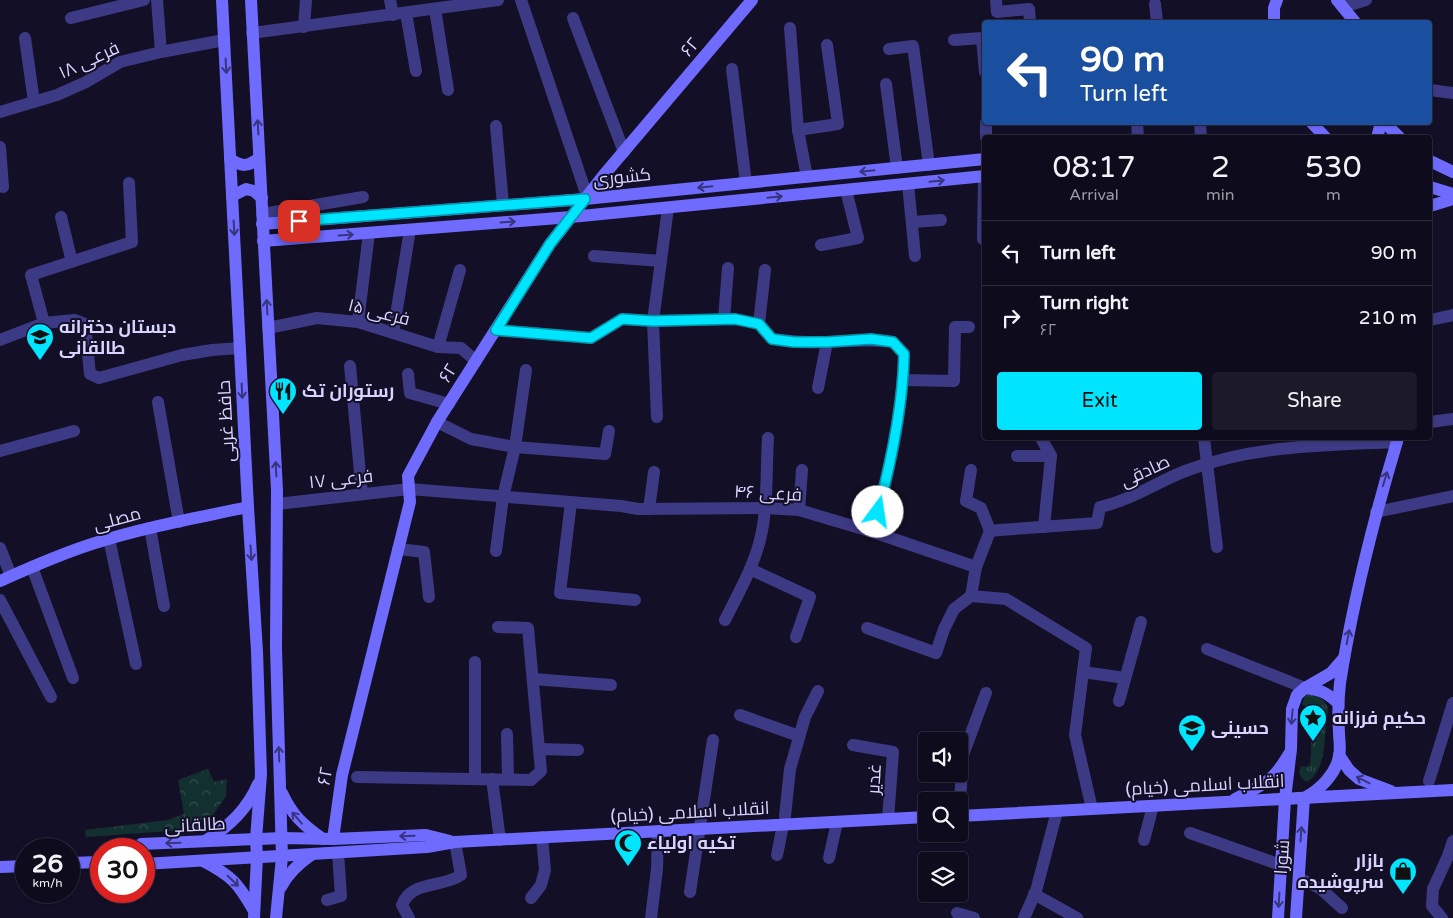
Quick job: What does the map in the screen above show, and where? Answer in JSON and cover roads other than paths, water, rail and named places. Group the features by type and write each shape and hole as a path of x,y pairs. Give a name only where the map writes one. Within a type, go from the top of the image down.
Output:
{"main road":[{"name":"حافظ غربی","path":"222,0 257,651 261,774 256,839 257,858 254,914"},
{"path":"251,0 277,504 276,648 282,857 276,918"},
{"name":"۶۲","path":"328,839 342,775 410,502 408,476 437,422 550,244 586,197 752,0"},
{"path":"1274,20 1275,2"},
{"path":"1339,2 1354,20"},
{"path":"1314,125 1323,135"},
{"path":"1385,125 1397,135"},
{"path":"230,159 242,166 248,166 259,158"},
{"name":"کشوری","path":"262,218 503,205 982,159"},
{"path":"1432,162 1453,172"},
{"name":"کشوری","path":"263,241 571,217 982,176"},
{"path":"1432,188 1453,194"},
{"path":"232,196 246,189 254,191 262,198"},
{"path":"1432,205 1453,199"},
{"path":"1304,798 1315,793 1326,782 1334,769 1339,755 1338,702 1344,658 1376,512 1397,440"},
{"name":"مصلی","path":"6,579 95,543 150,528 248,507"},
{"path":"257,651 260,661 266,665 271,664 273,661 276,648"},
{"path":"1305,688 1331,673 1344,658"},
{"path":"1305,688 1321,690 1338,702"},
{"name":"شورا","path":"1278,918 1285,799 1291,749 1292,709 1297,695 1305,688"},
{"path":"1230,802 1266,783 1277,773 1291,749"},
{"path":"1339,755 1349,770 1360,779 1396,793"},
{"path":"204,842 223,830 240,815 253,796 261,774"},
{"path":"280,789 290,809 304,826 328,839"},
{"name":"انقلاب اسلامی (خیام)","path":"968,816 1453,790"},
{"name":"شورا","path":"1296,918 1304,798"},
{"name":"انقلاب اسلامی (خیام)","path":"282,857 427,848 455,842 698,829 784,820 837,822 918,818"},
{"name":"انقلاب اسلامی (خیام)","path":"282,838 328,839 426,835 455,842"},
{"name":"طالقانی","path":"155,844 282,838"},
{"path":"278,894 286,878 297,864 312,854"},
{"name":"طالقانی","path":"155,863 282,857"},
{"path":"203,861 225,873 242,890 254,914"},
{"path":"0,867 15,866"}],"street":[{"path":"70,18 144,0"},
{"path":"156,0 161,52"},
{"path":"304,27 306,0"},
{"path":"390,0 393,15"},
{"path":"252,34 498,0"},
{"path":"521,0 586,197"},
{"path":"996,0 997,12 1029,9 1030,20"},
{"path":"1339,2 1353,4 1366,0"},
{"path":"1155,4 1157,20"},
{"path":"435,9 448,90"},
{"path":"406,13 416,70"},
{"path":"573,18 624,152"},
{"path":"790,28 798,130 807,177"},
{"path":"25,38 34,102"},
{"path":"954,40 982,38"},
{"name":"فرعی ۱۸","path":"0,112 57,95 86,82 120,62 224,40"},
{"path":"798,130 838,124 827,45"},
{"path":"889,49 913,46 929,165"},
{"path":"732,69 746,183"},
{"path":"886,84 896,168"},
{"path":"1432,90 1453,94"},
{"path":"496,126 503,205"},
{"path":"0,147 3,187"},
{"path":"44,323 31,275 132,242 129,183"},
{"path":"908,184 915,256"},
{"path":"821,245 858,238 846,190"},
{"path":"262,218 363,196"},
{"path":"657,417 653,321 668,208"},
{"path":"61,217 72,262"},
{"path":"913,222 941,220"},
{"path":"393,333 410,230"},
{"path":"358,322 369,233"},
{"path":"594,256 660,261"},
{"path":"724,319 728,268"},
{"path":"438,347 460,270"},
{"path":"759,324 765,270"},
{"path":"1432,320 1453,315"},
{"name":"فرعی ۱۵","path":"268,328 317,318 358,322 438,347 461,348 476,360"},
{"path":"496,330 591,338 622,319 653,321 735,319 759,324 772,339 794,342 871,339 893,342 904,354 904,380 888,474 873,532"},
{"path":"0,340 44,323 75,320 85,324 90,374 99,378 182,355 240,348"},
{"path":"904,380 954,381 955,327 969,327"},
{"path":"818,388 827,342"},
{"path":"350,366 362,494"},
{"path":"496,551 503,496 515,447 526,370"},
{"path":"408,374 410,393 449,404"},
{"path":"158,402 179,522"},
{"path":"1432,422 1453,419"},
{"path":"437,422 471,439 515,447 605,454 610,431"},
{"path":"0,451 74,431"},
{"path":"724,620 750,569 762,533 768,438"},
{"path":"1042,440 1051,456 1044,527"},
{"path":"1204,440 1217,547"},
{"name":"صادقی","path":"990,531 1097,522 1100,507 1119,503 1189,470 1284,443 1397,440"},
{"path":"1017,456 1051,456"},
{"path":"799,510 802,470"},
{"path":"971,470 966,500 980,508 990,531 976,567 971,596"},
{"path":"649,509 654,472"},
{"name":"فرعی ۱۷","path":"277,504 409,489"},
{"name":"فرعی ۴۶","path":"409,489 649,509 765,508 799,510 873,532 976,567"},
{"path":"1376,512 1453,496"},
{"path":"571,502 560,592 635,600"},
{"path":"150,528 164,606"},
{"path":"109,539 136,664"},
{"path":"0,548 6,579"},
{"path":"398,549 424,552 429,597"},
{"path":"32,567 73,678"},
{"path":"750,569 810,597 796,637"},
{"path":"867,628 936,653 944,629 954,609 971,596 1006,599 1086,648 1075,735 1092,809"},
{"path":"0,600 52,697"},
{"path":"1120,701 1141,622"},
{"path":"357,777 530,780 541,771 528,628 498,627"},
{"path":"1206,649 1305,688"},
{"path":"475,662 475,778"},
{"path":"1083,672 1125,678"},
{"path":"533,679 611,685"},
{"path":"777,854 784,820 790,769 805,717 818,691"},
{"path":"961,792 963,754 986,694"},
{"path":"1429,781 1453,703"},
{"path":"740,715 799,736"},
{"path":"507,734 508,779"},
{"path":"690,892 698,829 713,740"},
{"name":"غدیر","path":"853,745 893,752 888,820"},
{"path":"539,749 578,750"},
{"path":"492,779 500,840"},
{"path":"1144,840 1153,806"},
{"path":"1024,918 1034,894 1057,811"},
{"path":"829,858 837,822"},
{"path":"655,917 658,831"},
{"path":"1190,832 1281,865"},
{"path":"531,898 541,885 545,870 542,838"},
{"path":"1442,918 1432,906 1433,888 1453,841"},
{"path":"409,918 402,905 405,896 418,888 456,879 461,875 455,842"},
{"path":"327,900 340,896 338,853"},
{"path":"1299,878 1321,889 1342,908"},
{"path":"1034,894 1077,918"},
{"path":"957,913 974,918"}],"place":[{"name":"دبستان دخترانه طالقانی","path":"40,361"},
{"name":"رستوران تک","path":"283,415"},
{"name":"حکیم فرزانه","path":"1313,742"},
{"name":"حسینی","path":"1192,752"},
{"name":"تکیه اولیاء","path":"628,867"},
{"name":"بازار سرپوشیده","path":"1403,895"}]}
